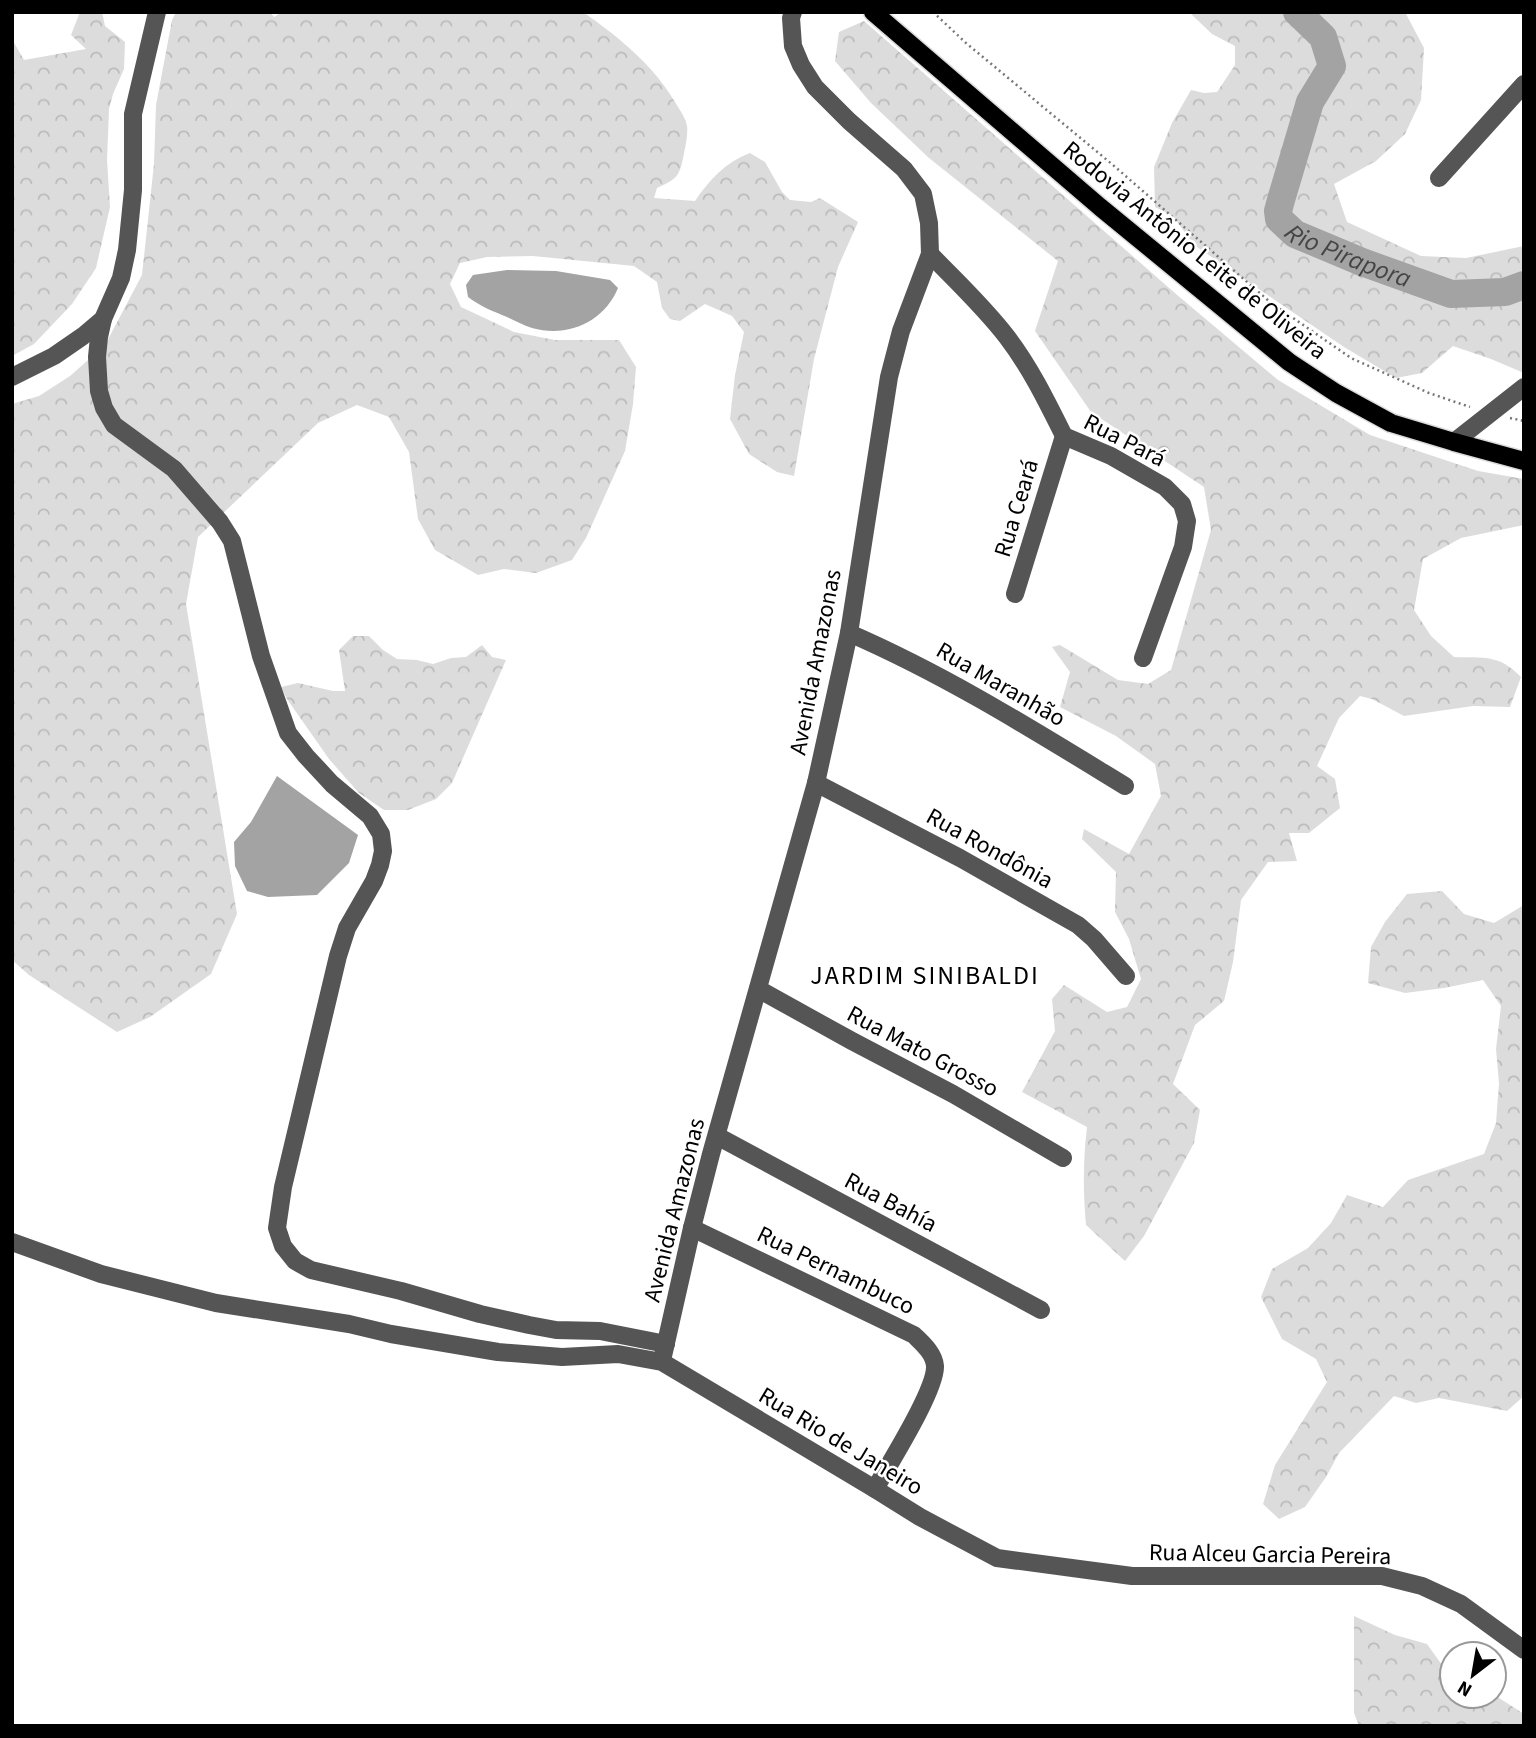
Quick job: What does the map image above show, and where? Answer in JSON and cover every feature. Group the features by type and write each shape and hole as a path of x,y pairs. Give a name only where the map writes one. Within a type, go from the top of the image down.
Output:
{"main road":[{"name":"Rodovia Antônio Leite de Oliveira","path":"873,12 1100,207 1289,362 1336,393 1391,423 1524,461"}],"street":[{"path":"157,12 133,114 133,190 127,250 121,278 103,319 99,337 99,391 104,408 114,425 174,469 220,522 232,541 261,656 288,733 332,784 370,816 381,834 383,851 374,881 347,928 338,956 283,1187 277,1228 283,1246 295,1261 311,1270 401,1291 480,1314 556,1330 600,1331 666,1344"},
{"name":"Avenida Amazonas","path":"662,1362 692,1228 816,783 849,633 889,377 901,331 930,254 929,223 923,194 904,169 815,87 793,46 793,12"},
{"path":"1438,178 1524,83"},
{"name":"Rua Pará","path":"930,254 1008,338 1042,392 1063,436 1111,456 1165,487 1182,504 1187,521 1183,547 1143,658"},
{"path":"12,377 54,356 103,319"},
{"path":"1454,442 1524,387"},
{"name":"Rua Ceará","path":"1015,594 1063,436"},
{"name":"Rua Maranhão","path":"849,633 895,653 1011,716 1125,786"},
{"name":"Rua Rondônia","path":"816,783 960,858 1078,925 1126,976"},
{"name":"Rua Mato Grosso","path":"758,989 953,1094 1063,1158"},
{"name":"Rua Bahía","path":"718,1136 1041,1310"},
{"name":"Rua Pernambuco","path":"692,1228 914,1335 923,1344 935,1366 930,1390 875,1489"},
{"path":"12,1242 101,1274 234,1306 498,1352 562,1357 618,1354 662,1362"},
{"name":"Rua Rio de Janeiro","path":"662,1362 920,1517 997,1558"},
{"name":"Rua Alceu Garcia Pereira","path":"997,1558 1132,1576 1382,1576 1422,1586 1461,1604 1524,1650"}],"path":[{"path":"933,12 1270,302 1351,358 1429,393 1492,414 1524,421"}],"green space":[{"path":"80,12 102,12 105,26 125,42 124,69 109,109 107,160 110,207 96,268 72,304 34,344 12,356 12,39 24,60 86,49 71,35"},
{"path":"176,12 270,12 274,17 282,12 583,12 648,66 669,92 686,121 687,139 679,171 674,179 657,188 654,198 695,201 719,172 750,153 765,162 782,192 790,200 811,202 820,198 858,222 838,267 814,359 794,476 777,472 749,454 730,419 744,332 732,316 705,304 680,321 670,319 662,308 657,282 634,266 533,256 487,257 460,263 450,284 461,307 514,332 555,340 619,340 636,367 625,451 586,538 572,560 536,573 504,569 478,575 435,550 418,519 409,452 389,417 357,405 318,423 198,537 186,604 237,914 211,974 150,1017 117,1032 29,975 12,960 12,404 39,396 70,376 105,345 142,275 154,164 156,105 172,20"},
{"path":"1189,12 1405,12 1424,48 1421,100 1405,134 1376,161 1334,184 1347,222 1421,256 1466,258 1524,246 1524,373 1453,346 1422,373 1396,378 1344,347 1194,245 1173,216 1155,207 1154,167 1172,123 1191,90 1217,92 1235,65 1235,46 1212,34"},
{"path":"864,21 1278,380 1370,435 1478,471 1524,479 1524,525 1461,538 1423,559 1414,610 1431,636 1454,657 1498,661 1521,677 1510,707 1473,706 1404,716 1372,699 1360,696 1339,718 1317,766 1335,779 1340,808 1309,833 1289,833 1297,861 1268,862 1241,900 1233,962 1224,1001 1195,1025 1173,1084 1200,1110 1194,1143 1144,1236 1125,1261 1086,1225 1084,1176 1087,1127 1022,1092 1055,1031 1052,999 1064,985 1107,1012 1127,1007 1141,979 1129,939 1115,912 1116,872 1082,839 1084,829 1129,854 1161,796 1155,764 1116,736 1060,707 1070,672 1052,647 1060,645 1118,680 1148,684 1171,670 1211,530 1204,487 1091,412 1035,331 1058,261 929,158 871,103 835,61 839,32"},
{"path":"353,636 369,636 397,659 433,664 451,658 466,657 482,645 492,657 506,660 452,783 436,799 408,810 384,810 359,793 329,759 287,699 281,687 298,683 345,691 339,650"},
{"path":"1442,891 1464,914 1494,923 1524,905 1524,1396 1507,1411 1439,1398 1416,1403 1394,1396 1339,1453 1305,1507 1279,1519 1263,1504 1275,1465 1327,1382 1316,1359 1282,1339 1261,1297 1272,1269 1308,1248 1331,1223 1347,1195 1383,1207 1408,1180 1484,1154 1496,1123 1499,1083 1496,1049 1501,1006 1483,980 1405,993 1368,983 1371,947 1385,922 1407,894"},
{"path":"1354,1616 1395,1635 1427,1644 1438,1659 1438,1710 1508,1710 1508,1704 1524,1714 1524,1726 1359,1726 1354,1713"}],"shaded area":[{"path":"507,270 556,271 610,280 618,288 604,310 594,318 571,329 545,331 522,324 468,297 466,285 473,275"},
{"path":"277,776 358,835 349,863 317,895 268,897 247,891 235,866 234,842 251,822"}],"waterway":[{"name":"Rio Pirapora","path":"1297,12 1323,37 1332,66 1310,102 1278,211 1279,219 1295,234 1451,294 1505,292 1524,285"}],"district":[{"name":"JARDIM SINIBALDI","path":"925,975"}]}
